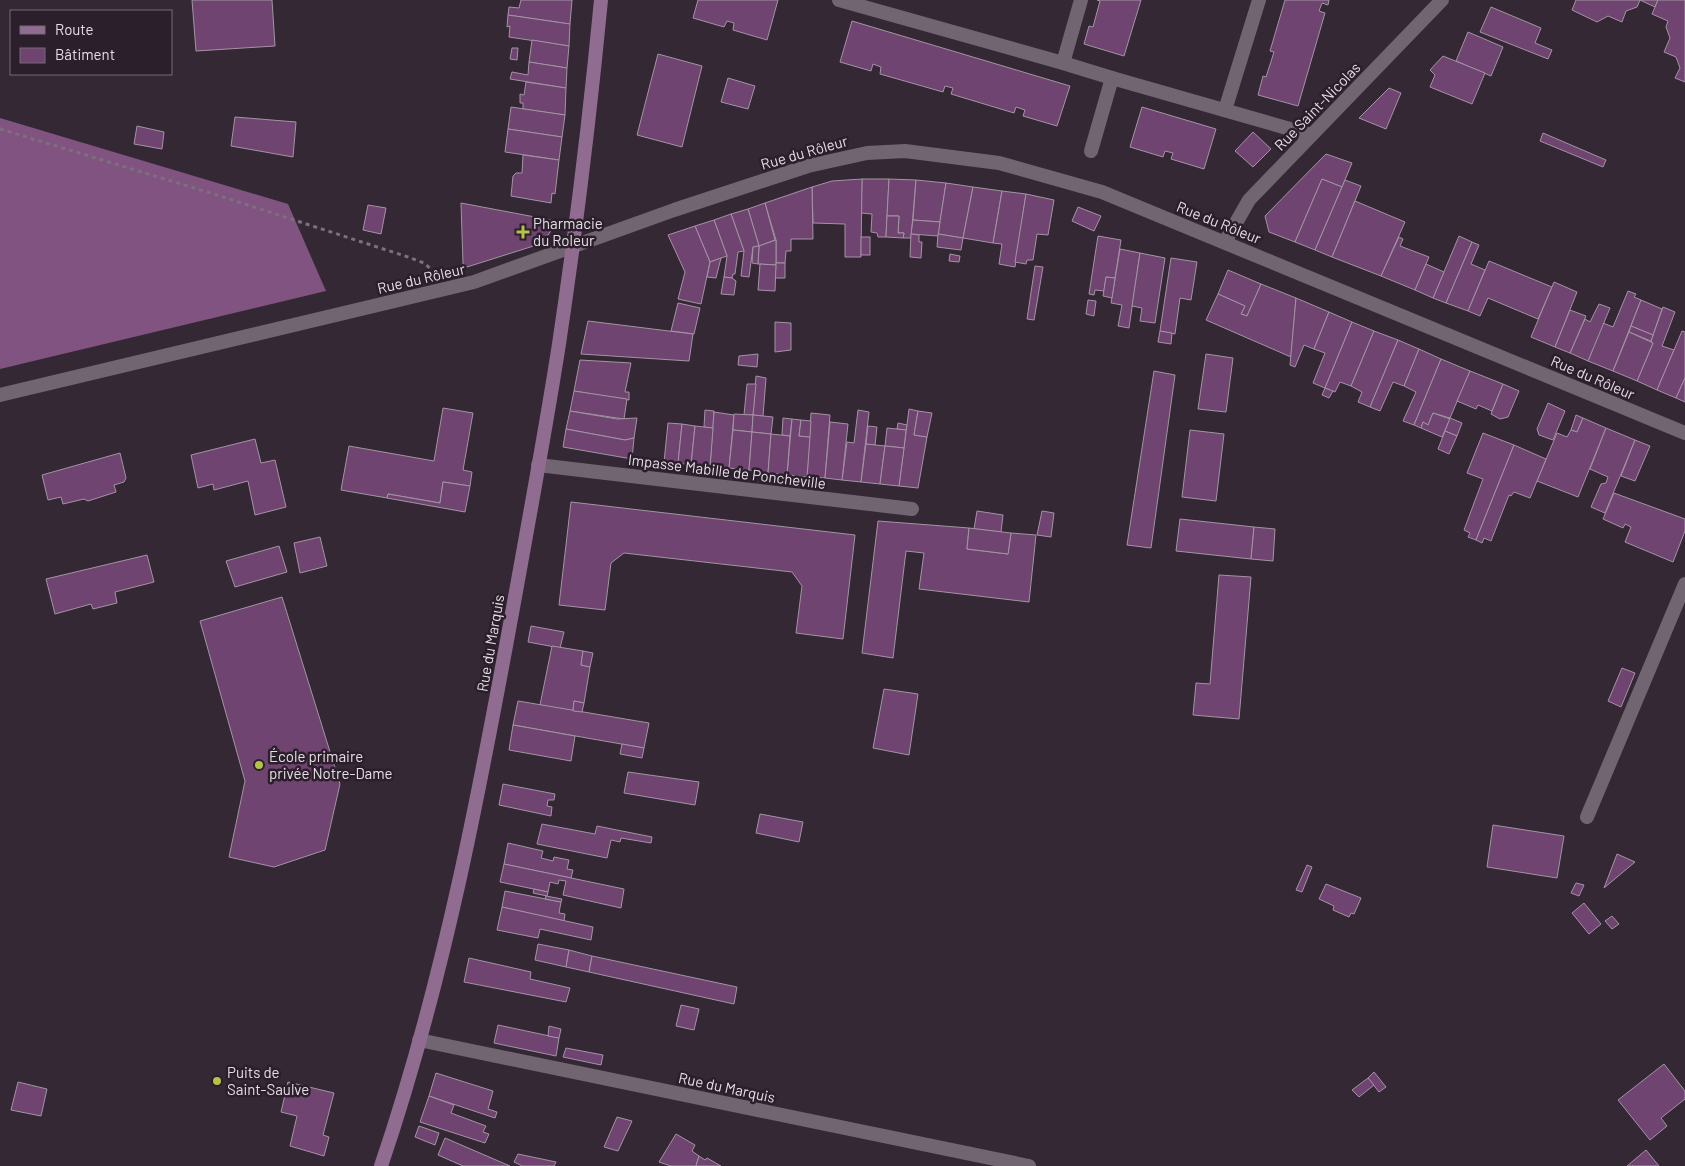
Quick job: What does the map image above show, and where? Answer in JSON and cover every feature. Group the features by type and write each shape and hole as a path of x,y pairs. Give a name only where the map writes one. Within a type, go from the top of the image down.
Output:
{"main road":[{"name":"Rue du Marquis","path":"381,1166 419,1040 460,879 488,745 538,465 573,247 591,106 601,0"}],"street":[{"path":"839,0 1311,135"},
{"path":"1063,63 1081,0"},
{"path":"1225,110 1259,0"},
{"name":"Rue Saint-Nicolas","path":"1225,242 1246,204 1442,0"},
{"path":"1091,151 1112,78"},
{"name":"Rue du Rôleur","path":"0,395 446,289 512,270 808,166 847,156 887,151 927,153 974,159 1052,176 1123,200 1685,433"},
{"name":"Impasse Mabille de Poncheville","path":"538,465 912,509"},
{"path":"1587,817 1685,584"},
{"name":"Rue du Marquis","path":"419,1040 1029,1166"}],"path":[{"path":"0,129 214,194 408,257 424,263 433,271 446,289"}],"shaded area":[{"path":"0,118 288,204 326,291 0,369"}],"building":[{"path":"192,0 272,0 275,46 196,51"},
{"path":"521,0 572,0 570,24 508,15 509,7 519,8"},
{"path":"698,0 778,0 767,40 733,30 734,23 727,21 724,27 693,18"},
{"path":"1097,0 1141,0 1124,56 1084,44 1089,26 1093,27 1100,1"},
{"path":"1285,0 1329,0 1328,5 1322,3 1319,11 1325,13 1298,106 1258,95 1263,76 1266,77 1274,52 1270,51"},
{"path":"1576,0 1640,0 1637,7 1626,11 1622,22 1608,16 1597,22 1572,10"},
{"path":"1640,0 1658,0 1655,7"},
{"path":"1658,0 1685,0 1685,82 1675,78 1680,68 1676,57 1664,52 1670,38 1666,27 1668,21 1652,14"},
{"path":"1491,7 1541,28 1535,43 1552,50 1548,59 1480,32"},
{"path":"508,15 570,24 569,46 509,37 510,26 507,27"},
{"path":"852,21 1070,86 1057,126 1023,116 1025,110 1016,107 1014,113 951,94 953,88 945,86 943,92 880,74 881,67 873,64 871,71 840,62"},
{"path":"1468,32 1503,47 1491,76 1456,61"},
{"path":"532,40 569,46 567,68 529,62"},
{"path":"512,48 518,48 517,60 510,59"},
{"path":"658,54 702,66 682,147 637,135"},
{"path":"1443,56 1485,73 1472,104 1430,87 1435,75 1430,70"},
{"path":"529,62 567,68 566,88 510,79 512,72 528,75"},
{"path":"728,78 755,86 748,109 721,102"},
{"path":"526,82 566,88 565,115 523,109 523,103 520,103 520,94 524,95"},
{"path":"1389,88 1401,93 1386,129 1359,118"},
{"path":"511,107 565,115 562,137 508,129"},
{"path":"1142,107 1216,129 1204,169 1171,159 1173,153 1165,151 1163,157 1130,147"},
{"path":"235,117 296,122 293,157 231,146"},
{"path":"137,126 164,132 162,149 134,144"},
{"path":"508,129 562,137 559,160 505,152"},
{"path":"1253,132 1271,149 1253,167 1235,151"},
{"path":"1543,133 1606,160 1603,167 1540,141"},
{"path":"1326,154 1352,163 1342,187 1322,179 1295,242 1269,232 1265,216"},
{"path":"523,155 559,160 555,194 552,193 551,203 511,196 513,176 516,173 522,173"},
{"path":"862,179 889,179 886,237 878,237 877,233 871,232 872,214 861,213"},
{"path":"862,179 861,257 845,257 845,224 813,223 812,187 832,181"},
{"path":"889,179 916,180 911,238 903,238 904,233 898,233 899,216 887,216"},
{"path":"1322,179 1342,187 1315,250 1295,242"},
{"path":"916,180 946,183 940,222 913,220"},
{"path":"1345,180 1361,186 1332,257 1315,250"},
{"path":"946,183 973,187 963,238 938,234"},
{"path":"812,187 813,239 791,239 791,251 786,251 785,263 776,263 776,240 765,203"},
{"path":"973,187 1002,191 993,243 963,238"},
{"path":"1002,191 1026,194 1015,267 999,264 1002,244 993,243"},
{"path":"1026,194 1054,200 1048,235 1037,234 1033,260 1027,260 1026,264 1015,262"},
{"path":"1355,201 1405,222 1381,276 1332,257"},
{"path":"461,203 551,220 550,232 543,243 467,267 463,264"},
{"path":"765,203 775,240 759,246 748,209"},
{"path":"368,205 386,208 381,234 363,230"},
{"path":"1078,207 1101,216 1094,231 1072,221"},
{"path":"748,209 759,246 753,247 749,277 741,276 744,251 731,214"},
{"path":"731,214 744,251 738,252 735,274 733,274 732,278 724,277 727,256 714,220"},
{"path":"887,216 899,216 898,233 904,233 903,238 886,237"},
{"path":"714,220 727,256 710,262 695,226"},
{"path":"913,220 940,222 938,236 911,234"},
{"path":"695,226 710,262 701,304 678,299 685,272 668,235"},
{"path":"911,234 919,235 919,242 922,242 921,258 910,257"},
{"path":"938,234 963,238 961,250 937,247"},
{"path":"1098,236 1121,240 1115,278 1106,277 1104,291 1095,290 1094,295 1089,294"},
{"path":"1459,236 1472,242 1446,303 1433,298"},
{"path":"861,237 870,237 870,255 861,255"},
{"path":"1399,237 1403,239 1400,246 1429,257 1415,290 1381,276"},
{"path":"776,240 776,265 758,264 759,246"},
{"path":"1472,242 1479,245 1471,264 1485,270 1468,311 1446,303"},
{"path":"759,246 758,264 752,263 753,247"},
{"path":"1120,249 1140,253 1129,328 1118,326 1122,305 1111,303"},
{"path":"1140,253 1165,258 1155,323 1140,321 1142,308 1132,306"},
{"path":"950,254 960,256 959,262 949,261"},
{"path":"721,258 716,278 707,277 710,262"},
{"path":"1171,258 1197,262 1191,300 1180,298 1175,334 1160,331"},
{"path":"1489,261 1552,287 1538,319 1488,298 1480,316 1468,311"},
{"path":"776,263 785,263 785,278 775,278"},
{"path":"760,264 776,265 775,291 758,290"},
{"path":"1426,264 1444,272 1433,298 1415,290"},
{"path":"1035,266 1043,267 1034,320 1027,319"},
{"path":"1228,270 1261,284 1247,316 1241,314 1245,306 1218,294"},
{"path":"724,277 732,278 736,281 734,295 721,294"},
{"path":"1106,277 1115,278 1112,298 1103,296"},
{"path":"1554,282 1577,292 1555,347 1531,337"},
{"path":"1261,284 1296,298 1291,357 1206,320 1218,294 1245,306 1241,314 1247,316"},
{"path":"1628,291 1636,294 1634,297 1641,300 1613,371 1588,361 1603,323 1613,327"},
{"path":"1296,298 1329,312 1314,349 1304,345 1295,367 1290,365"},
{"path":"1088,300 1096,301 1094,316 1086,314"},
{"path":"1641,300 1662,309 1653,335 1631,326"},
{"path":"678,303 700,308 694,334 671,331"},
{"path":"1599,304 1610,308 1588,361 1570,353 1585,319 1590,322"},
{"path":"1663,307 1675,312 1662,346 1674,350 1657,390 1637,381 1653,343 1651,341"},
{"path":"1570,310 1586,316 1570,353 1555,347"},
{"path":"1329,312 1352,322 1325,388 1313,383 1325,353 1314,349"},
{"path":"588,321 693,334 689,361 581,354"},
{"path":"775,322 791,323 791,350 775,352"},
{"path":"1352,322 1374,331 1351,386 1340,382 1335,392 1325,388"},
{"path":"1631,326 1653,335 1651,341 1629,332"},
{"path":"1160,331 1172,333 1171,344 1158,342"},
{"path":"1374,331 1398,340 1370,407 1358,402 1362,392 1351,386"},
{"path":"1682,331 1685,332 1685,378 1676,398 1657,390"},
{"path":"1629,332 1653,343 1637,381 1613,371"},
{"path":"1398,340 1419,349 1404,386 1393,382 1380,411 1370,407"},
{"path":"1419,349 1441,359 1414,425 1403,421 1416,392 1404,386"},
{"path":"758,354 757,367 738,365 739,356"},
{"path":"1206,354 1233,358 1226,412 1198,409"},
{"path":"1441,359 1470,371 1450,418 1433,413 1428,425 1423,422 1421,428 1414,425"},
{"path":"580,360 631,363 625,392 629,392 629,400 574,391"},
{"path":"1154,371 1175,375 1151,548 1127,545"},
{"path":"1470,371 1503,384 1492,411 1478,405 1476,409 1457,401"},
{"path":"756,376 766,378 763,416 753,415"},
{"path":"1685,378 1685,402 1676,398"},
{"path":"747,384 756,384 753,415 744,415"},
{"path":"1503,384 1519,391 1508,417 1500,419 1491,414"},
{"path":"1325,388 1333,391 1329,398 1322,395"},
{"path":"574,391 627,399 624,419 570,411"},
{"path":"1548,403 1565,411 1553,440 1539,435 1537,429"},
{"path":"443,408 473,413 463,470 472,472 470,486 443,482 440,503 388,494 387,498 341,490 349,446 434,461"},
{"path":"909,409 918,411 914,435 927,437 918,488 899,486"},
{"path":"705,410 714,411 713,428 704,427"},
{"path":"858,410 869,412 861,482 842,480 847,442 854,443"},
{"path":"570,411 617,419 637,418 634,438 625,440 566,429"},
{"path":"918,411 932,413 927,437 914,435"},
{"path":"714,412 734,415 729,468 710,467"},
{"path":"811,413 830,415 825,478 807,477"},
{"path":"1433,413 1450,419 1442,437 1421,428 1423,422 1428,425"},
{"path":"734,414 753,415 752,432 733,430"},
{"path":"753,415 773,417 771,434 752,432"},
{"path":"1576,415 1583,418 1577,432 1571,430"},
{"path":"783,418 792,419 790,436 782,435"},
{"path":"1450,418 1462,423 1457,436 1445,431"},
{"path":"1583,418 1606,428 1578,497 1537,481 1557,433 1567,437 1571,430 1577,432"},
{"path":"792,419 801,420 799,436 810,437 807,477 787,475"},
{"path":"801,420 811,421 810,437 799,436"},
{"path":"830,422 848,424 842,480 825,478"},
{"path":"668,423 682,424 678,463 664,462"},
{"path":"898,423 907,425 906,430 897,429"},
{"path":"682,424 695,426 691,465 678,463"},
{"path":"695,426 713,428 710,467 691,465"},
{"path":"868,426 877,427 875,445 866,444"},
{"path":"887,428 906,430 904,448 885,446"},
{"path":"1606,428 1635,440 1605,513 1591,507 1601,484 1606,483 1608,477 1590,469"},
{"path":"566,429 625,440 634,438 632,459 563,447"},
{"path":"733,430 752,432 749,470 729,468"},
{"path":"1190,430 1224,434 1216,501 1182,497"},
{"path":"1445,431 1457,436 1449,454 1438,449"},
{"path":"752,432 771,434 768,473 749,470"},
{"path":"1483,433 1514,445 1476,540 1468,537 1470,533 1464,530 1483,479 1467,473"},
{"path":"771,434 790,436 787,475 768,473"},
{"path":"255,439 261,463 275,460 286,507 255,515 248,481 214,490 213,484 198,488 191,455"},
{"path":"1635,440 1650,446 1635,481 1621,476"},
{"path":"866,444 885,446 880,484 861,482"},
{"path":"1514,445 1546,459 1530,498 1514,492 1511,496 1509,495 1491,541 1484,538 1482,543 1476,540"},
{"path":"885,446 904,448 899,486 880,484"},
{"path":"120,453 126,478 124,482 114,485 116,492 88,501 84,499 63,504 61,497 48,500 42,475"},
{"path":"443,482 470,486 465,512 387,498 388,494 440,503"},
{"path":"1614,493 1685,519 1685,531 1673,562 1625,542 1631,527 1625,524 1623,528 1603,519"},
{"path":"571,502 855,535 843,639 796,633 802,586 792,572 624,553 611,563 605,610 559,605"},
{"path":"977,511 1003,515 1001,532 974,529"},
{"path":"1042,511 1054,513 1051,537 1037,535"},
{"path":"1180,519 1254,527 1251,559 1176,551"},
{"path":"878,521 969,528 967,549 1008,554 1011,533 1036,535 1029,602 919,589 924,553 906,551 893,658 862,653"},
{"path":"1254,527 1275,529 1273,561 1251,559"},
{"path":"969,528 1011,533 1008,554 967,549"},
{"path":"320,537 327,566 300,573 294,543"},
{"path":"279,546 287,572 235,587 226,561"},
{"path":"147,555 154,582 115,592 117,603 93,609 91,604 55,614 46,579"},
{"path":"1219,575 1251,577 1239,719 1193,715 1196,683 1210,684"},
{"path":"282,597 340,784 325,850 274,867 229,857 245,781 200,621"},
{"path":"531,626 564,632 560,648 528,642"},
{"path":"552,646 583,651 581,665 590,667 584,703 574,701 573,711 540,705"},
{"path":"583,651 593,653 590,667 581,665"},
{"path":"1622,668 1635,673 1621,707 1608,701"},
{"path":"884,689 918,694 909,755 873,748"},
{"path":"518,701 649,723 644,748 513,725"},
{"path":"574,701 584,703 582,712 573,711"},
{"path":"513,725 575,736 571,761 509,750"},
{"path":"622,744 644,748 642,758 620,754"},
{"path":"628,772 699,782 695,805 624,793"},
{"path":"503,784 555,794 554,800 548,800 547,806 552,807 551,816 499,805"},
{"path":"760,814 803,822 799,842 756,833"},
{"path":"542,824 595,834 597,826 652,837 651,843 621,838 620,842 611,840 607,858 537,844"},
{"path":"1493,825 1564,836 1557,878 1487,867"},
{"path":"508,843 543,851 541,858 553,861 554,857 569,860 567,869 573,870 571,878 504,864"},
{"path":"1617,854 1635,862 1604,888"},
{"path":"504,864 624,889 621,908 563,895 566,881 559,880 558,884 550,882 548,892 500,882"},
{"path":"1307,865 1312,867 1302,892 1296,890"},
{"path":"1576,883 1584,885 1579,896 1571,893"},
{"path":"1326,884 1361,898 1354,914 1351,913 1349,917 1333,910 1334,906 1319,899"},
{"path":"534,889 548,892 547,896 533,893"},
{"path":"505,891 561,902 559,913 565,914 564,921 502,907"},
{"path":"546,896 562,899 561,902 545,899"},
{"path":"1584,903 1601,924 1589,934 1572,913"},
{"path":"502,907 593,927 591,940 540,929 538,938 497,930"},
{"path":"1612,916 1619,924 1612,929 1605,921"},
{"path":"538,944 569,950 566,967 535,960"},
{"path":"569,950 592,956 589,972 566,967"},
{"path":"592,956 737,987 734,1004 589,972"},
{"path":"469,958 531,972 530,979 570,988 566,1002 464,982"},
{"path":"681,1005 699,1009 694,1030 676,1026"},
{"path":"498,1025 559,1038 556,1056 494,1043"},
{"path":"549,1026 561,1029 559,1038 548,1036"},
{"path":"566,1048 603,1055 601,1065 563,1057"},
{"path":"1664,1064 1685,1091 1685,1099 1661,1118 1667,1126 1650,1140 1618,1100"},
{"path":"1374,1072 1386,1087 1379,1092 1368,1078"},
{"path":"436,1073 493,1091 488,1109 497,1112 495,1118 429,1096"},
{"path":"1368,1078 1374,1085 1359,1097 1352,1090"},
{"path":"18,1082 47,1089 41,1116 11,1110"},
{"path":"288,1082 334,1093 323,1135 329,1137 324,1156 290,1146 297,1116 281,1112"},
{"path":"429,1096 454,1105 451,1113 486,1126 483,1132 489,1134 485,1143 420,1122"},
{"path":"617,1117 632,1121 618,1151 604,1147"},
{"path":"419,1126 439,1133 435,1145 415,1137"},
{"path":"676,1134 695,1145 692,1151 699,1156 696,1166 671,1166 659,1162"},
{"path":"445,1138 510,1166 463,1166 438,1155"},
{"path":"1646,1150 1659,1166 1627,1166"},
{"path":"518,1154 556,1162 554,1166 522,1166 514,1162"},
{"path":"699,1156 705,1160 707,1158 721,1166 696,1166"}],"place":[{"name":"Pharmacie du Roleur","path":"523,232"},
{"name":"École primaire privée Notre-Dame","path":"259,765"},
{"name":"Puits de Saint-Saulve","path":"217,1081"}]}
